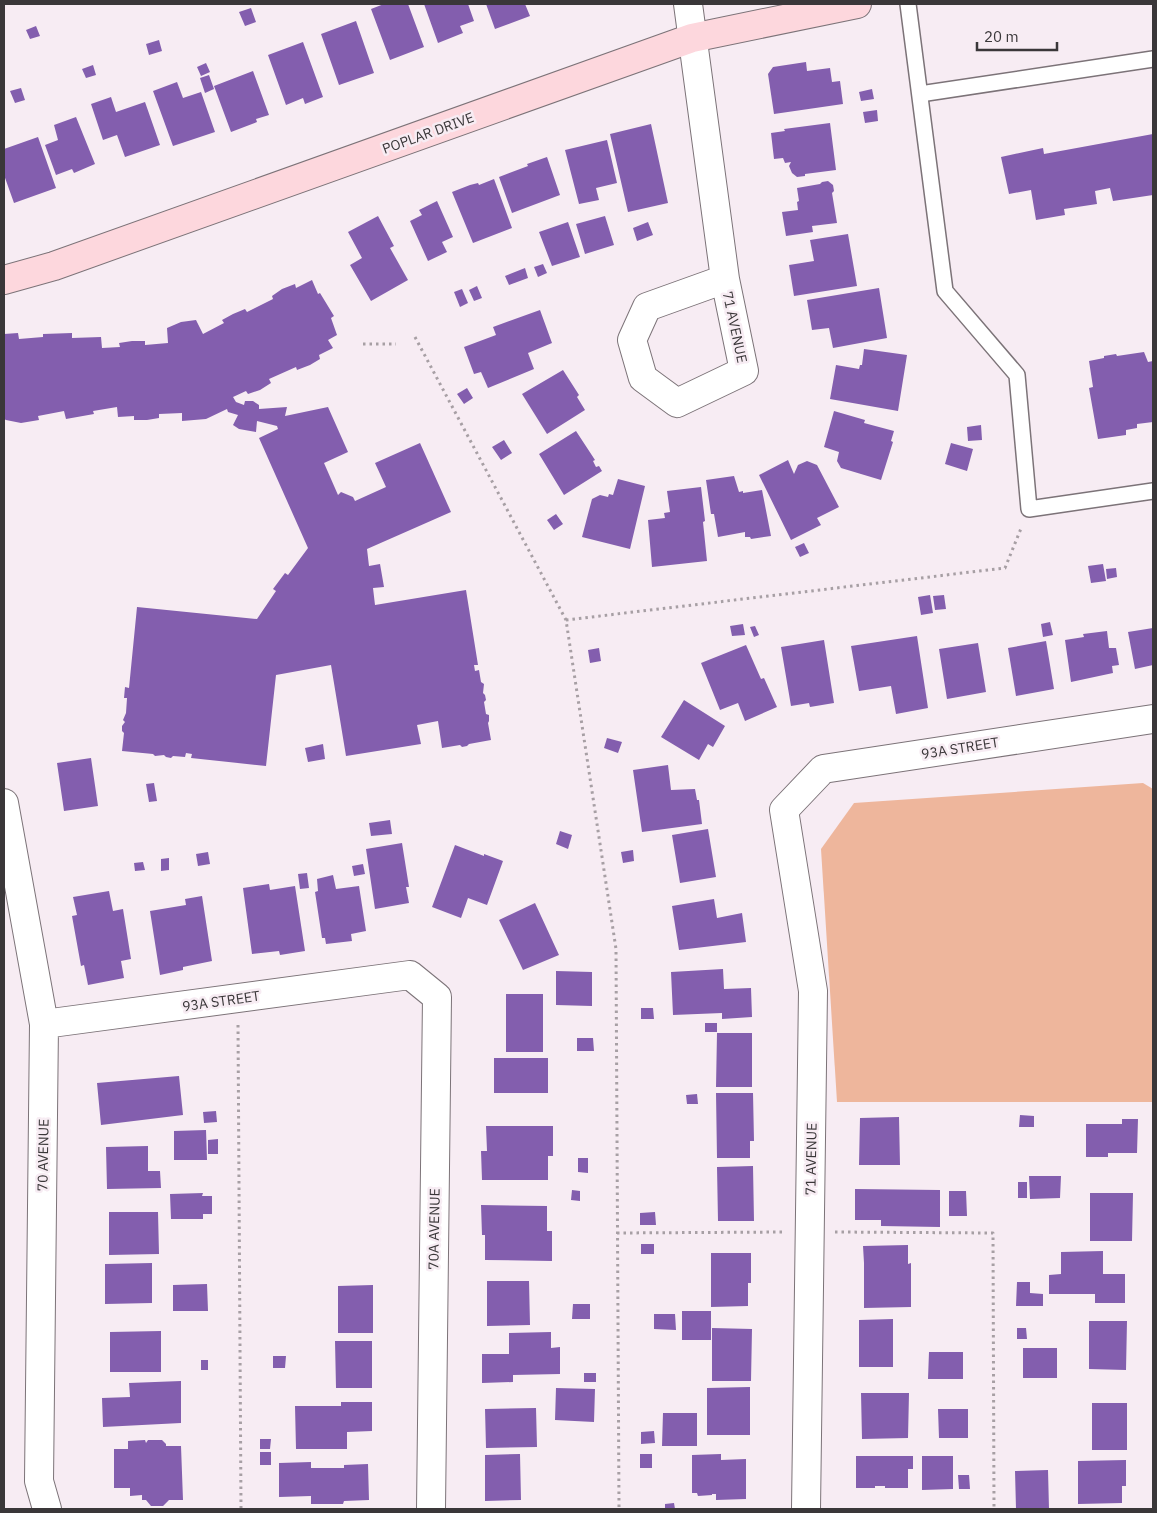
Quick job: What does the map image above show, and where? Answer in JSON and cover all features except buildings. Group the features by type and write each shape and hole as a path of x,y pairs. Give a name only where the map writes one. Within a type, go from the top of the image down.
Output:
{"street":[{"name":"71 AVENUE","path":"688,4 725,279 744,371 677,403 644,378 632,340 647,307 725,279"},
{"name":"POPLAR DRIVE","path":"4,280 54,266 692,38 857,4"},
{"name":"93A STREET","path":"784,810 823,769 1153,719"},
{"name":"70 AVENUE","path":"4,803 44,1024 39,1481 47,1509"},
{"name":"71 AVENUE","path":"784,810 813,991 806,1509"},
{"name":"70A AVENUE","path":"397,977 410,975 437,998 431,1509"},
{"name":"93A STREET","path":"44,1024 397,977"}],"lane":[{"path":"908,4 945,291 1017,375 1029,509 1153,491"},
{"path":"920,94 1153,59"}],"path":[{"path":"415,338 566,620 616,949 619,1509"},
{"path":"362,344 396,344"},
{"path":"566,620 1004,568 1029,509"},
{"path":"238,998 242,1509"},
{"path":"617,1233 993,1233 994,1509"}],"shaded area":[{"path":"1143,783 1153,789 1153,1102 837,1102 821,849 854,803"}]}
